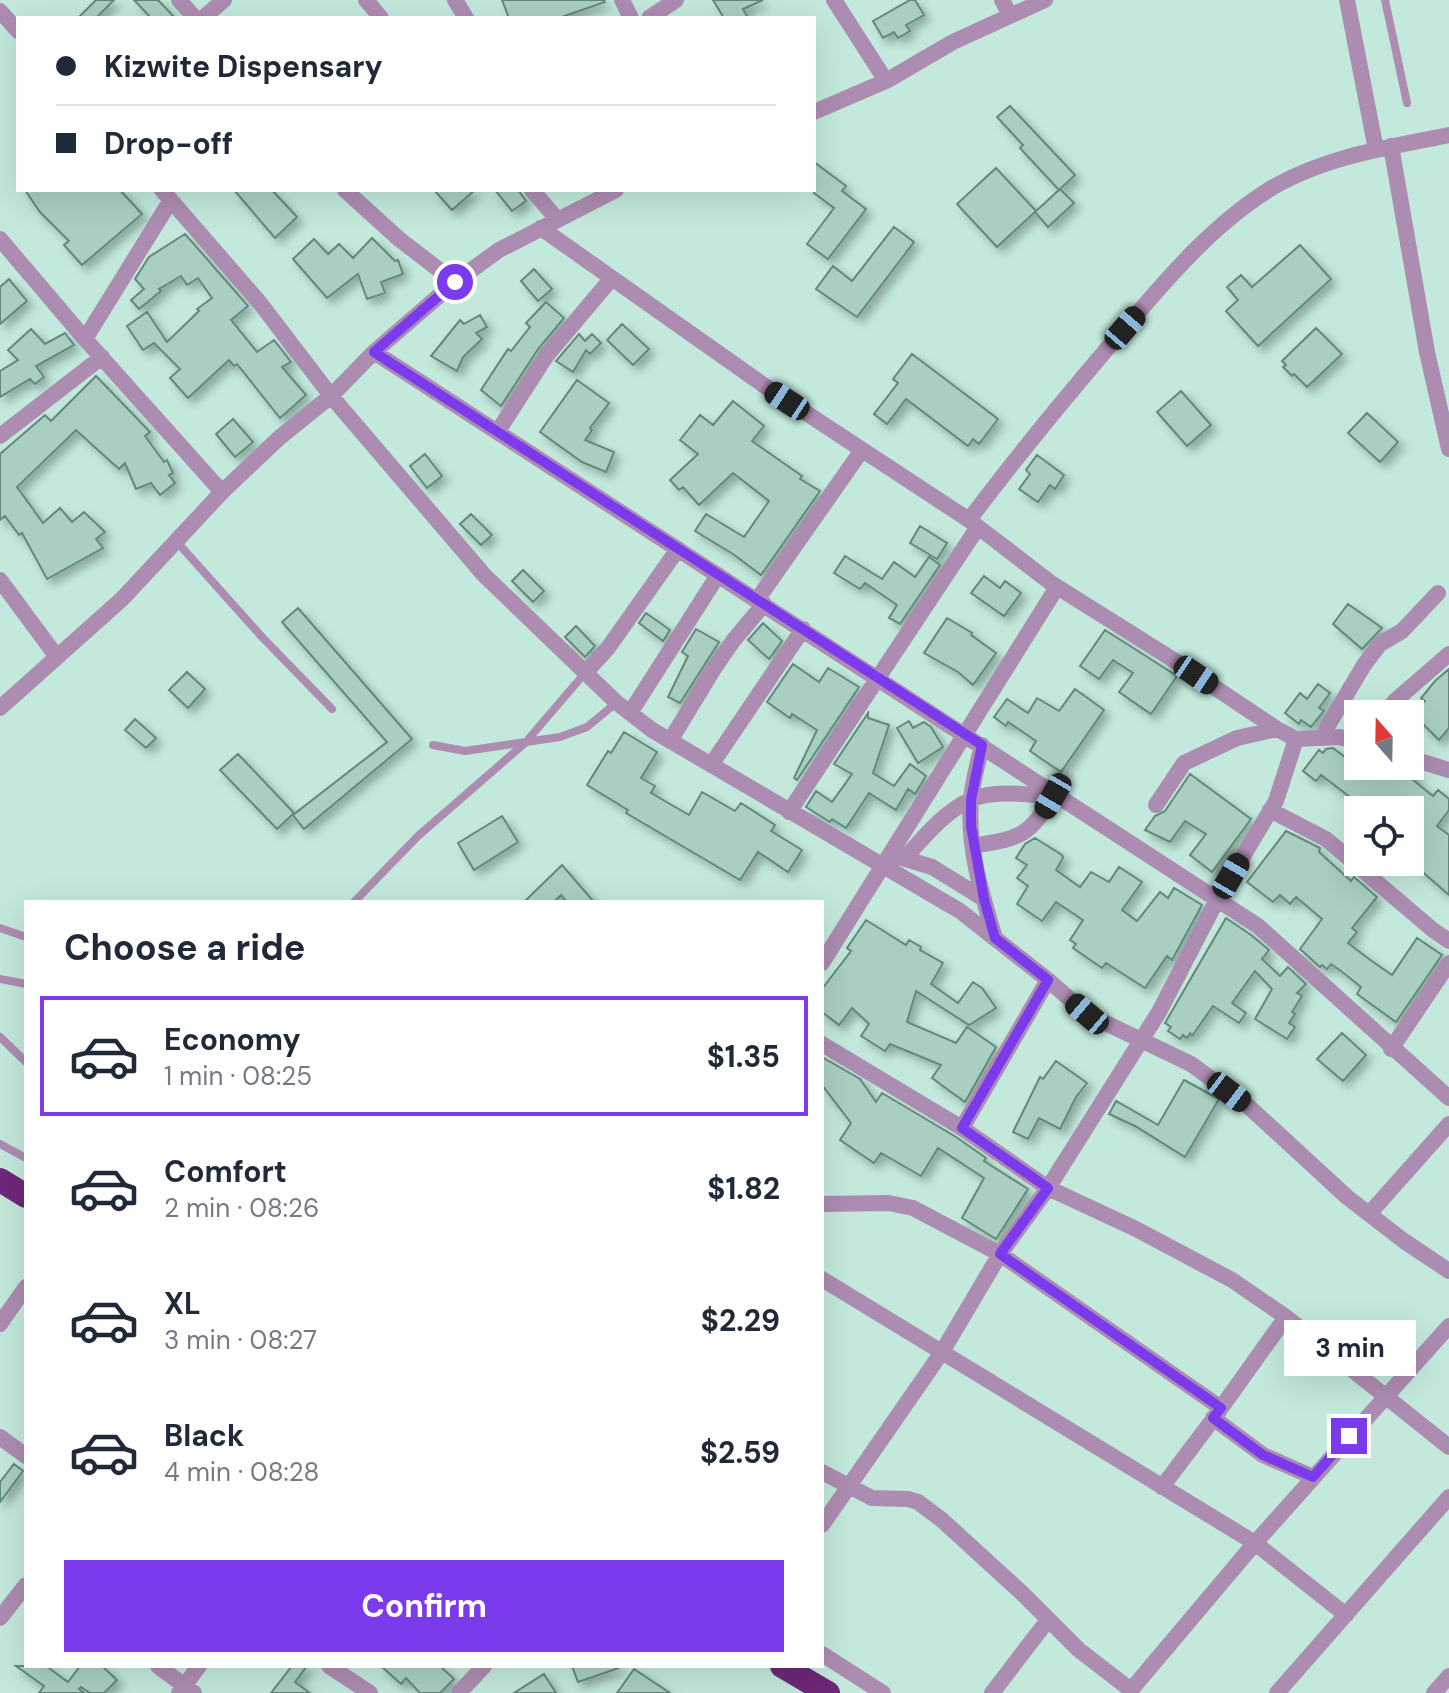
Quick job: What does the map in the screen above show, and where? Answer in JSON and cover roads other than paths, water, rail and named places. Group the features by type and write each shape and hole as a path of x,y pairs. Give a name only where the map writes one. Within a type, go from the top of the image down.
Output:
{"highway":[{"path":"0,1180 24,1195"},
{"path":"785,1668 828,1693"}],"street":[{"path":"179,0 193,16"},
{"path":"205,16 224,0"},
{"path":"366,0 379,16"},
{"path":"652,16 676,0"},
{"path":"834,0 886,81"},
{"path":"816,111 886,81 1006,8 1045,0"},
{"path":"1347,0 1384,148 1449,449"},
{"path":"0,11 16,29"},
{"path":"789,812 973,524 1067,395 1206,240 1236,213 1272,188 1326,164 1449,135"},
{"path":"347,192 399,239 455,282"},
{"path":"534,192 557,219"},
{"path":"0,708 122,599 222,492 279,438 331,396 374,352 455,282 499,250 612,192"},
{"path":"85,339 166,195 260,303 331,396 484,575 616,702 670,741 789,812 892,860 932,867 984,899"},
{"path":"541,228 762,384 973,524 1057,587 1277,729 1296,739 1344,738"},
{"path":"0,239 222,492"},
{"path":"498,431 547,355 612,278"},
{"path":"374,352 982,745 1056,797 1218,898 1258,926 1391,1049 1449,1098"},
{"path":"0,436 102,357"},
{"path":"670,741 713,670 862,450"},
{"path":"586,672 608,648 678,549"},
{"path":"630,713 718,575"},
{"path":"0,580 57,657"},
{"path":"824,960 892,860 965,734 1057,587"},
{"path":"1323,738 1375,650 1402,631 1438,593"},
{"path":"711,765 803,629"},
{"path":"1396,700 1449,654"},
{"path":"1156,805 1184,763 1237,738 1277,729"},
{"path":"824,1522 942,1352 1000,1254 1048,1188 1159,1012 1218,898 1276,801 1296,739"},
{"path":"982,745 971,800 973,846 995,938"},
{"path":"1424,762 1449,770"},
{"path":"892,860 971,800 988,796 1056,797"},
{"path":"973,846 1016,839 1056,797"},
{"path":"1270,810 1326,839 1449,941"},
{"path":"892,860 995,938 1087,1014 1191,1064 1248,1106 1369,1214 1449,1271"},
{"path":"1391,1049 1449,963"},
{"path":"962,1128 1048,980"},
{"path":"824,1045 962,1128 1048,1188 1136,1229 1232,1280 1286,1317 1449,1447"},
{"path":"1369,1214 1449,1124"},
{"path":"824,1204 889,1203 913,1208 1000,1254 1217,1413 1263,1455 1313,1477"},
{"path":"824,1280 1255,1543 1346,1615"},
{"path":"0,1324 24,1290"},
{"path":"1162,1487 1286,1317"},
{"path":"824,1473 872,1498 918,1502 942,1520 1079,1650 1130,1691 1255,1543 1449,1326"},
{"path":"0,1437 24,1455"},
{"path":"1277,1693 1449,1497"},
{"path":"0,1618 24,1588"},
{"path":"992,1693 1048,1620"},
{"path":"824,1655 883,1693"},
{"path":"160,1668 186,1691 198,1668"},
{"path":"332,1668 370,1693"},
{"path":"459,1693 482,1668"},
{"path":"1434,1693 1449,1676"}],"lane":[{"path":"1385,0 1407,103"},
{"path":"177,542 332,709"},
{"path":"356,900 418,836 525,743 586,672"},
{"path":"433,745 465,751 560,737 587,727 616,702"},
{"path":"0,928 24,936"},
{"path":"0,979 24,984"},
{"path":"0,1037 24,1060"},
{"path":"0,1144 24,1157"}]}
